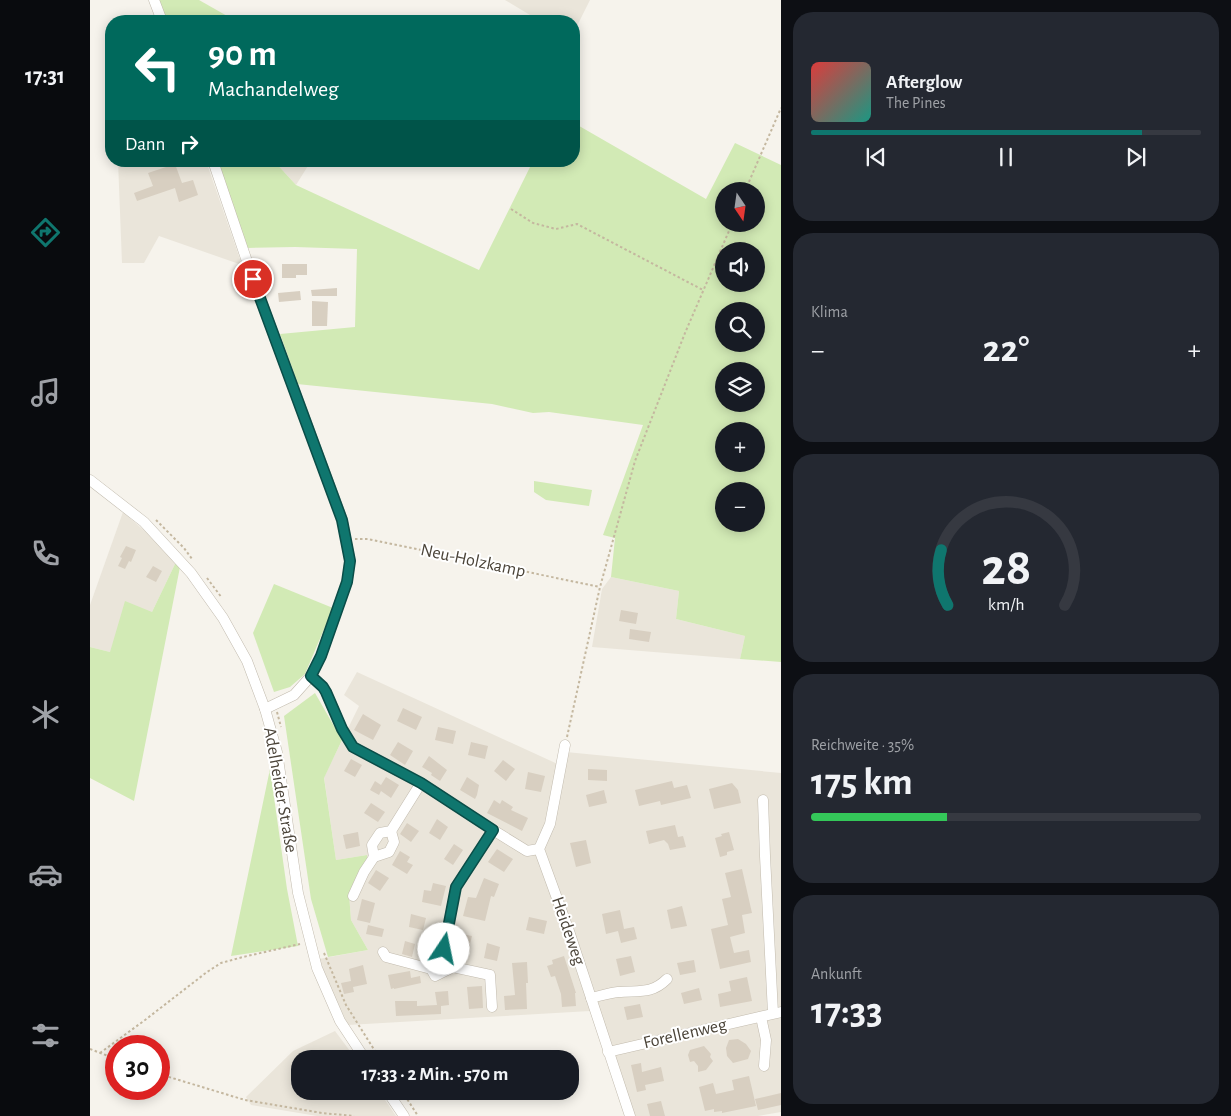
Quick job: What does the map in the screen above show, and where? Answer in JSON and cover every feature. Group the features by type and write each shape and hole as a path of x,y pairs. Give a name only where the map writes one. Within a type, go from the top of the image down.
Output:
{"street":[{"path":"154,0 160,15"},
{"path":"215,167 253,279 342,520 350,561 347,582 321,656 311,676 294,694 270,707"},
{"name":"Adelheider Straße","path":"90,480 144,522 191,573 224,618 270,707 298,894 310,942 317,968 340,1021 359,1050"},
{"path":"311,676 326,692 342,729 353,747 421,783 527,851 539,850 550,824 565,745"},
{"path":"353,896 364,872 374,857 389,852 394,842 391,832 421,783"},
{"path":"764,800 765,856 777,1013"},
{"path":"453,967 444,949 456,887 493,830"},
{"path":"374,857 372,845 380,834 391,832"},
{"name":"Heideweg","path":"539,850 570,934 630,1116"},
{"path":"444,949 425,958 435,976 453,967 490,975 492,1007"},
{"path":"382,952 386,957 431,969"},
{"path":"591,998 615,992 647,990 662,985 667,979"},
{"name":"Forellenweg","path":"608,1052 777,1013"},
{"path":"761,1016 766,1040 764,1066"},
{"path":"393,1100 404,1116"}],"path":[{"path":"749,182 781,108"},
{"path":"511,209 533,223 556,229 578,224 703,290"},
{"path":"565,745 600,587 635,461 685,333 728,232"},
{"name":"Neu-Holzkamp","path":"346,539 368,539 600,587"},
{"path":"270,707 282,730"},
{"path":"100,1053 206,972 221,964 243,956 310,942"},
{"path":"323,950 346,1006 374,1050"},
{"path":"90,1049 105,1055"},
{"path":"170,1077 245,1100 322,1113 354,1116"},
{"path":"408,1100 418,1116"}],"shaded area":[{"path":"505,0 590,0 580,20 580,15 530,15"},
{"path":"118,167 208,167 242,265 159,236 144,263 122,263"},
{"path":"280,167 307,167 296,185"},
{"path":"123,512 176,562 152,612 110,652 90,647 90,605"},
{"path":"611,577 679,591 676,619 745,636 740,659 592,647 602,589"},
{"path":"357,672 562,766 566,752 781,773 781,1112 758,1116 626,1116 590,1011 348,1025 319,959 368,950 351,920 349,894 367,855 336,860 324,777 359,706 344,695"},
{"path":"335,1031 349,1050 295,1050"},
{"path":"291,1053 291,1100 385,1100 396,1116 317,1116 251,1105 246,1097"}],"green space":[{"path":"159,0 199,0 225,15 164,15"},
{"path":"580,126 706,199 735,143 781,165 781,662 740,659 745,636 676,619 679,591 611,577 615,538 603,535 643,425 549,412 533,413 492,404 297,384 280,334 355,327 357,249 247,248 218,167 280,167 296,185 479,270 530,167 580,167"},
{"path":"534,481 592,490 589,506 546,500 534,492"},
{"path":"176,562 180,567 134,801 90,778 90,647 110,652 125,601 152,612"},
{"path":"274,584 333,608 305,674 290,687 274,692 253,633"},
{"path":"315,693 342,740 324,778 336,860 367,855 367,861 349,894 351,920 368,950 328,957 311,899 284,716"},
{"path":"270,769 287,889 298,946 231,956"}],"building":[{"path":"166,167 176,167 182,183 193,180 198,195 179,202 175,188 137,201 134,193 153,186 148,173"},
{"path":"282,264 307,264 307,275 296,275 296,278 282,278"},
{"path":"337,288 337,296 312,296 311,290"},
{"path":"300,291 301,300 279,302 278,293"},
{"path":"312,301 328,302 327,326 312,326"},
{"path":"126,546 136,550 131,562 129,561 125,569 118,566"},
{"path":"153,566 162,571 156,582 146,577"},
{"path":"621,610 638,613 636,624 619,621"},
{"path":"630,629 651,632 649,642 629,639"},
{"path":"403,708 422,717 416,730 397,721"},
{"path":"363,714 381,725 373,740 354,730"},
{"path":"438,727 456,731 453,744 435,740"},
{"path":"398,742 413,751 405,765 390,755"},
{"path":"471,742 488,746 485,759 468,755"},
{"path":"429,756 447,770 440,781 422,767"},
{"path":"351,759 362,765 355,777 344,771"},
{"path":"503,760 515,769 506,781 494,771"},
{"path":"588,769 607,770 607,781 588,780"},
{"path":"528,772 545,776 541,792 525,789"},
{"path":"386,777 399,785 391,798 381,791 379,795 370,790 375,781 381,785"},
{"path":"467,777 479,785 475,799 460,790"},
{"path":"672,781 674,788 687,785 691,798 661,805 660,801 639,806 635,790"},
{"path":"732,783 738,790 741,803 714,809 709,789"},
{"path":"604,790 607,803 589,807 586,795"},
{"path":"494,800 500,804 502,800 513,807 511,810 528,818 522,831 487,813"},
{"path":"371,803 385,812 378,822 364,813"},
{"path":"437,819 448,827 440,840 429,833"},
{"path":"407,823 419,831 411,842 400,834"},
{"path":"675,825 678,837 683,836 686,847 670,850 664,840 649,844 646,831"},
{"path":"358,832 360,846 346,849 343,835"},
{"path":"729,832 734,850 720,857 715,838"},
{"path":"586,840 591,863 576,867 570,843"},
{"path":"454,844 463,850 453,865 444,859"},
{"path":"497,849 513,859 504,872 488,862"},
{"path":"400,851 410,857 407,862 413,865 407,874 392,865"},
{"path":"742,869 752,913 742,915 745,933 730,937 734,953 749,950 751,962 720,969 711,929 728,925 722,899 731,897 725,873"},
{"path":"376,870 389,878 380,891 368,883"},
{"path":"484,878 499,884 494,897 491,896 485,921 463,916 468,897 476,898"},
{"path":"433,883 446,886 441,906 422,902 424,890 431,891"},
{"path":"362,899 375,903 370,923 357,920"},
{"path":"682,906 687,926 671,929 667,910"},
{"path":"620,910 624,929 634,927 637,939 621,943 618,931 606,934 602,914"},
{"path":"411,914 426,918 423,930 409,927"},
{"path":"529,917 547,921 544,934 526,930"},
{"path":"368,925 384,929 382,937 366,934"},
{"path":"456,933 472,936 469,948 454,945"},
{"path":"405,941 415,944 412,957 402,954"},
{"path":"487,943 500,947 497,961 484,958"},
{"path":"564,956 576,993 576,1006 562,1007 561,994 555,976 551,977 547,966 553,964 552,960"},
{"path":"631,956 635,972 620,976 616,959"},
{"path":"694,960 696,972 680,975 677,963"},
{"path":"527,962 527,1009 505,1010 504,996 515,995 512,963"},
{"path":"363,965 367,984 353,987 354,992 344,994 341,983 351,981 349,969"},
{"path":"410,971 411,978 420,976 421,983 391,989 388,975"},
{"path":"747,977 752,1001 720,1007 718,994 731,991 729,981"},
{"path":"482,986 483,1008 469,1009 467,987"},
{"path":"699,988 702,1000 684,1004 681,993"},
{"path":"448,991 449,1005 441,1006 441,1014 396,1016 395,1001 417,1001 417,1006 437,1005 435,992"},
{"path":"640,1004 643,1017 627,1020 624,1007"},
{"path":"738,1039 746,1044 751,1051 748,1059 733,1063 727,1056 726,1048 729,1040"},
{"path":"704,1046 711,1054 710,1057 713,1061 706,1070 698,1072 698,1066 694,1061 690,1062 688,1055 690,1050"},
{"path":"641,1063 642,1072 661,1067 664,1081 645,1085 646,1090 637,1092 631,1065"},
{"path":"749,1076 756,1106 722,1113 722,1111 714,1112 714,1109 705,1111 699,1087 713,1083 716,1094 734,1090 732,1080"},
{"path":"781,1093 781,1105 758,1110 755,1099"},
{"path":"661,1101 665,1116 650,1116 647,1104"}],"route":[{"path":"253,279 342,520 350,561 347,582 321,656 311,676 326,692 342,729 353,747 421,783 493,830 456,887 444,949"}]}
